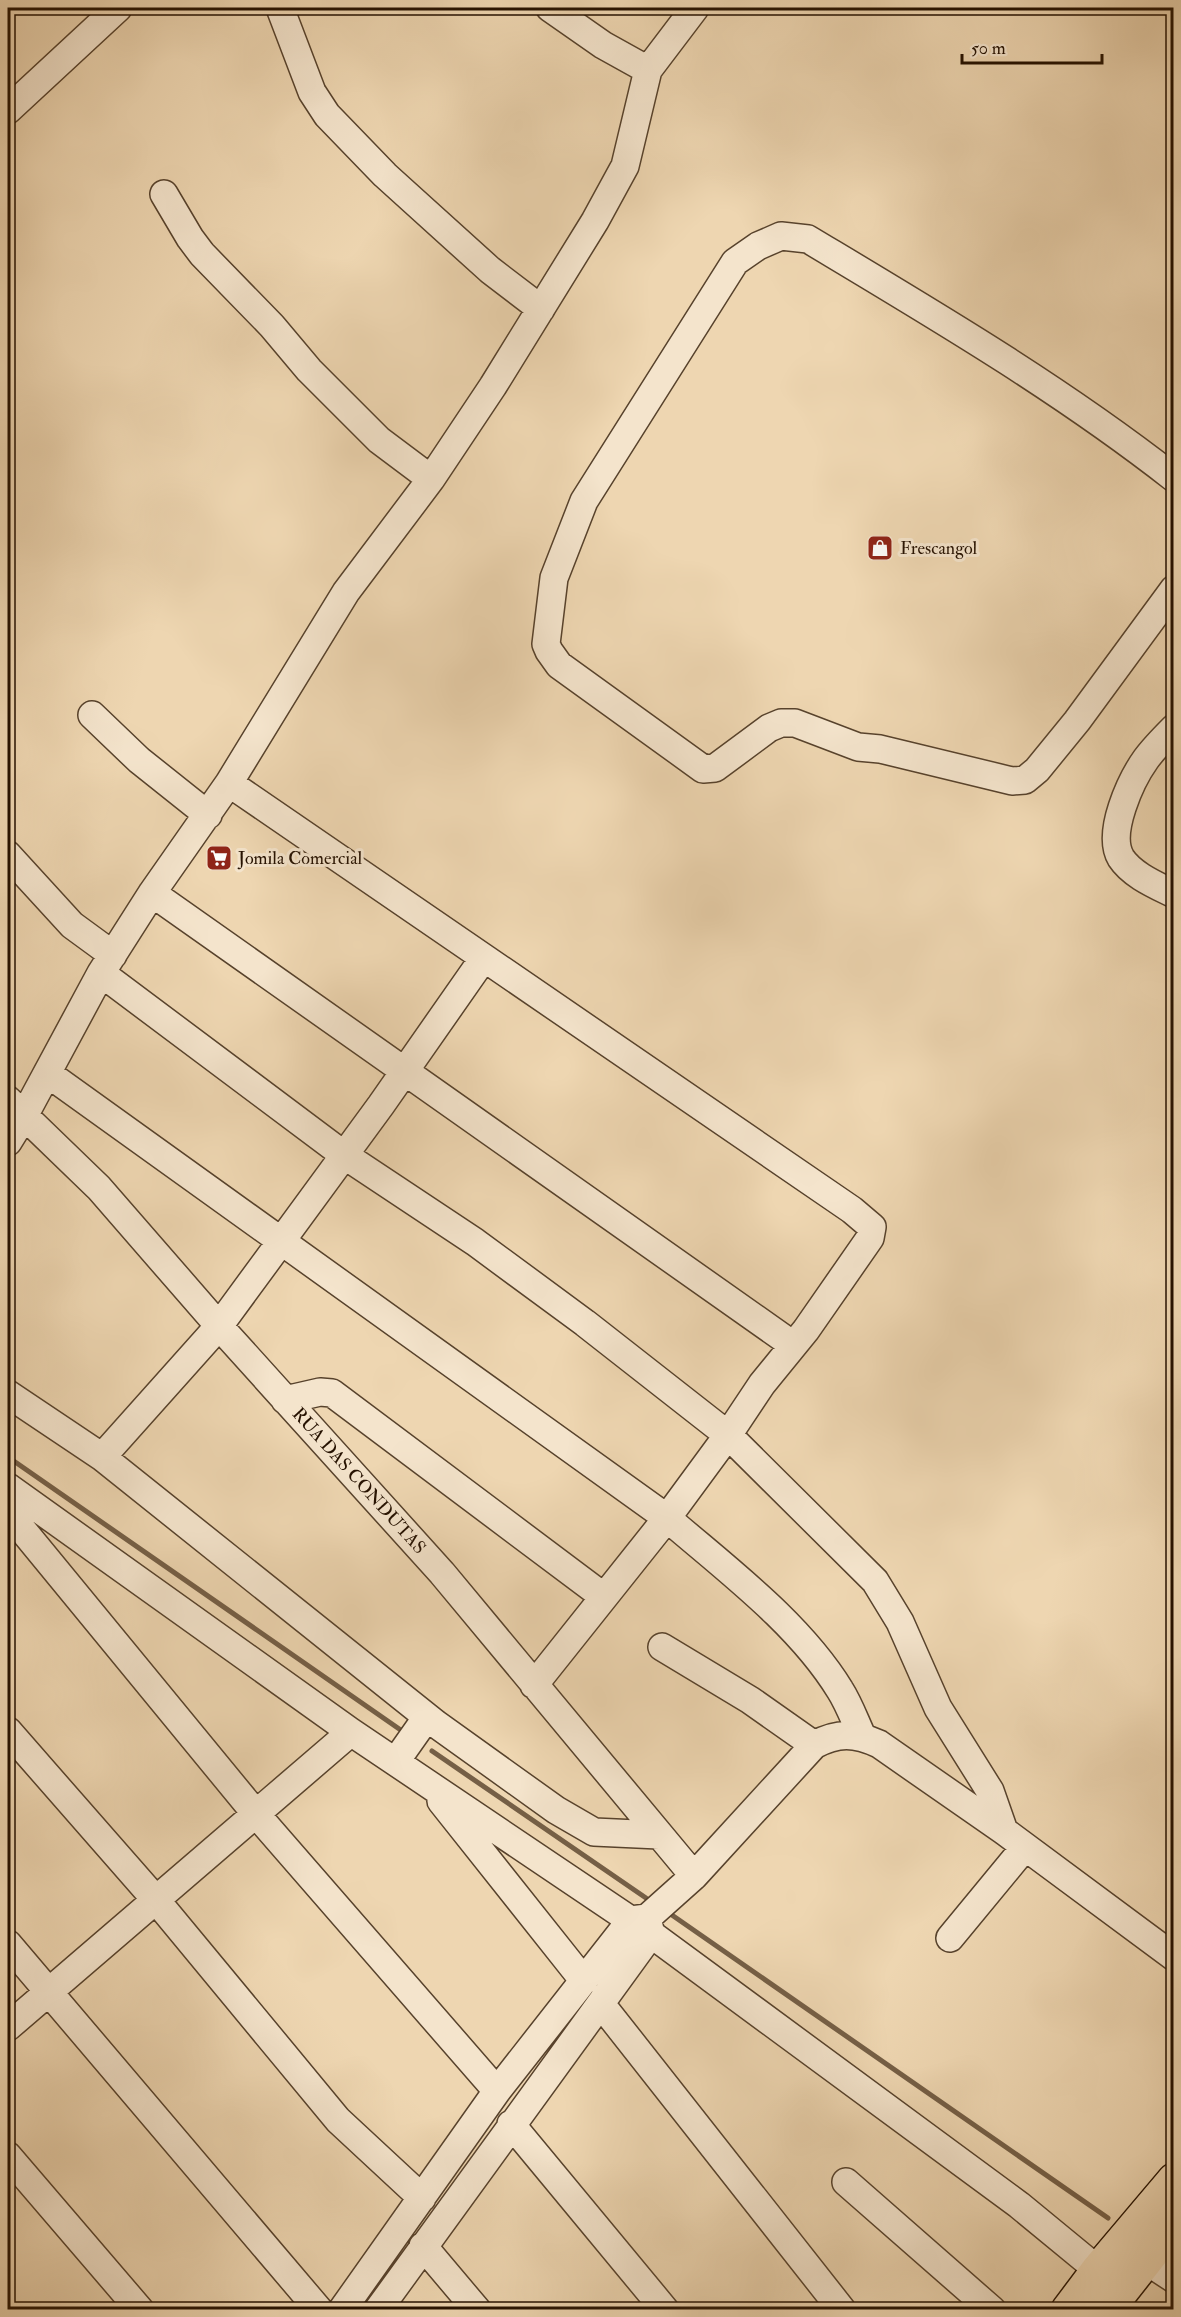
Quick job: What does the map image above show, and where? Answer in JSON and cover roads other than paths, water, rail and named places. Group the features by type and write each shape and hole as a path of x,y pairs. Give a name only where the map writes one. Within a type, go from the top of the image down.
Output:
{"main road":[{"path":"1068,2310 1173,2180"},
{"path":"1107,2310 1145,2260 1171,2232"}],"street":[{"path":"8,110 118,8"},
{"path":"280,8 312,92 327,115 385,175 490,270 541,309"},
{"path":"550,8 603,45 648,70"},
{"path":"8,1142 16,1108 47,1073 107,964 152,893 229,783 346,592 431,479 493,386 595,221 625,166 648,70 695,8"},
{"path":"164,194 202,254 272,326 309,370 379,440 431,479"},
{"path":"1173,478 1117,434 965,333 808,239 781,236 758,246 735,262 584,501 554,578 546,644 559,665 703,770 715,768 769,728 781,723 795,723 858,747 880,749 1012,781 1025,780 1037,770 1077,721 1173,589"},
{"path":"92,715 139,760 207,815"},
{"path":"1173,728 1145,760 1130,787 1118,823 1117,838 1120,856 1129,868 1173,894"},
{"path":"229,783 852,1210 872,1227 870,1238 667,1518 534,1684"},
{"path":"8,855 107,964 344,1155 475,1242 585,1323 728,1435 773,1478 801,1510 851,1556 880,1588 900,1622 938,1708 990,1791 1014,1839"},
{"path":"152,893 793,1345"},
{"path":"102,1457 219,1326 405,1071 483,959"},
{"path":"47,1073 667,1518 739,1580 811,1651 841,1691 862,1736"},
{"name":"RUA DAS CONDUTAS","path":"16,1108 99,1188 219,1326 442,1573 694,1876"},
{"path":"285,1400 321,1392 332,1393 604,1598"},
{"path":"8,1394 102,1457 427,1717 556,1810 594,1832 658,1835"},
{"path":"8,1487 351,1732 643,1924 1019,2205 1098,2270"},
{"path":"8,1504 21,1528 256,1814 497,2091"},
{"path":"662,1647 750,1700 814,1745"},
{"path":"396,1761 427,1717"},
{"path":"8,1731 156,1900 338,2120 422,2198"},
{"path":"8,2027 351,1732"},
{"path":"342,2310 497,2091 584,1981 694,1876 814,1745 827,1738 862,1736 899,1757 1173,1957"},
{"path":"425,1781 584,1981"},
{"path":"950,1938 1014,1839"},
{"path":"378,2310 511,2124 601,2004 643,1924"},
{"path":"8,1944 319,2310"},
{"path":"601,2004 842,2310"},
{"path":"511,2124 665,2310"},
{"path":"8,2156 140,2310"},
{"path":"846,2182 992,2310"},
{"path":"423,2246 477,2310"},
{"path":"1145,2260 1173,2279"}],"waterway":[{"path":"8,1457 405,1733"},
{"path":"432,1751 646,1898"},
{"path":"669,1913 1108,2218"}],"place":[{"name":"Frescangol","path":"880,548"},
{"name":"Jomila Comercial","path":"219,858"}]}
